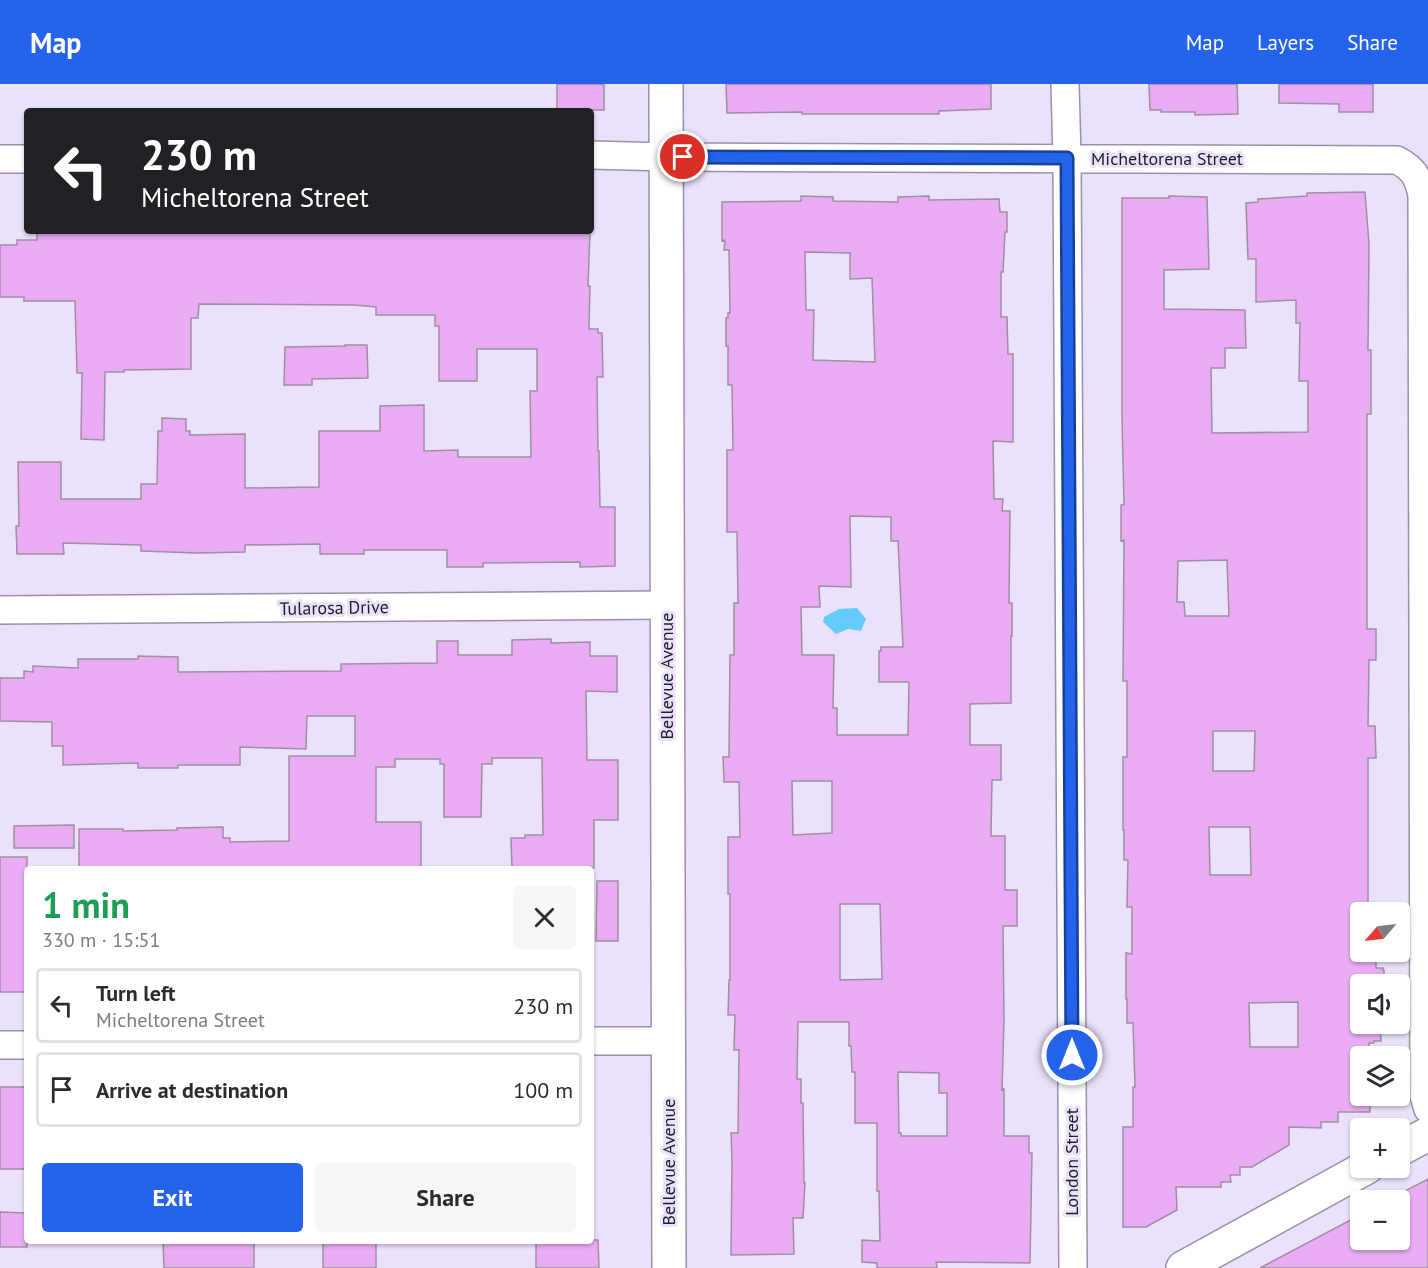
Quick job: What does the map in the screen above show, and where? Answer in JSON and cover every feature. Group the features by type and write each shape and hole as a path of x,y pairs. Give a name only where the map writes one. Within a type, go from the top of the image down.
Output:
{"street":[{"name":"Bellevue Avenue","path":"666,84 669,1268"},
{"name":"London Street","path":"1065,84 1073,1268"},
{"name":"Micheltorena Street","path":"594,155 1397,160 1406,164 1414,172 1422,195 1424,1096 1428,1109"},
{"path":"0,159 24,159"},
{"name":"Tularosa Drive","path":"0,610 667,605"},
{"path":"594,1041 668,1041"},
{"path":"0,1045 24,1044"},
{"path":"1410,1144 1428,1134"},
{"path":"1183,1268 1350,1176"}],"water":[{"path":"857,608 866,619 861,631 848,629 836,634 823,622 824,617 839,609"}],"building":[{"path":"557,84 604,85 604,110 557,108"},
{"path":"726,84 991,84 991,109 939,111 939,114 727,113"},
{"path":"1149,84 1237,84 1238,114 1195,115 1195,112 1150,110"},
{"path":"1279,84 1373,84 1373,112 1339,112 1339,104 1279,103"},
{"path":"1365,192 1369,244 1368,350 1371,350 1371,414 1367,414 1367,629 1376,629 1376,660 1369,660 1368,726 1375,726 1376,758 1368,758 1368,902 1350,902 1350,962 1376,962 1376,968 1383,968 1384,974 1350,974 1350,1034 1380,1034 1381,1041 1369,1043 1369,1046 1350,1046 1350,1106 1370,1106 1370,1112 1338,1112 1338,1122 1321,1122 1321,1128 1289,1127 1289,1145 1252,1167 1240,1167 1240,1175 1230,1175 1231,1182 1221,1182 1221,1187 1176,1187 1177,1210 1146,1227 1123,1227 1123,1127 1133,1127 1133,1087 1135,1087 1133,1023 1127,1023 1126,999 1126,953 1132,954 1132,907 1127,907 1128,860 1124,860 1123,830 1123,757 1127,757 1127,681 1123,681 1124,540 1121,541 1121,505 1124,505 1122,198 1207,197 1209,269 1164,270 1164,309 1245,310 1246,348 1225,348 1225,368 1211,368 1212,433 1308,432 1308,381 1299,381 1300,323 1296,323 1296,300 1256,302 1256,259 1248,259 1246,203 1258,202 1258,199 1307,196 1307,193","holes":["1227,560 1229,616 1185,616 1184,602 1177,602 1178,561","1213,731 1255,731 1254,771 1213,771","1209,827 1250,827 1251,875 1210,875","1298,1002 1298,1047 1250,1047 1249,1003"]},
{"path":"801,196 833,197 833,201 898,202 898,197 929,196 929,200 999,199 1000,212 1007,212 1003,272 1001,272 1001,317 1007,317 1008,354 1013,354 1013,442 993,441 994,499 1003,499 1002,511 1010,511 1011,703 970,704 970,745 1001,745 1001,780 992,780 991,836 1005,836 1005,890 1017,890 1017,926 1003,926 1004,1136 1029,1136 1029,1153 1032,1153 1030,1263 936,1262 937,1268 877,1268 877,1263 862,1262 862,1240 880,1241 877,1123 855,1123 855,1072 852,1072 849,1022 798,1022 797,1079 801,1079 801,1103 803,1103 805,1183 803,1218 793,1218 794,1254 731,1255 731,1133 738,1133 739,1050 734,1050 735,1015 728,1015 730,894 728,894 728,837 740,837 739,782 724,782 723,757 729,757 730,655 734,655 734,603 738,603 737,532 727,532 727,450 733,450 732,385 728,385 728,346 726,346 726,318 730,313 729,250 724,250 725,240 722,241 722,202 801,201","holes":["805,252 850,253 850,279 872,278 875,362 813,360 814,310 806,310","850,516 891,517 891,541 898,541 903,647 881,647 879,682 909,682 908,735 837,735 837,708 833,708 834,655 802,655 801,607 820,607 819,586 851,587","792,781 832,781 832,833 793,835","840,904 880,904 882,979 840,980","898,1072 939,1073 939,1093 947,1093 947,1136 901,1136 899,1133"]},
{"path":"37,234 590,234 589,329 598,329 598,333 602,333 603,377 597,377 600,507 615,507 615,566 580,567 580,562 483,563 483,567 447,567 447,550 364,550 364,554 320,554 320,544 245,545 245,552 198,553 141,551 141,545 63,543 64,554 17,554 18,462 61,462 61,499 141,499 141,484 157,484 158,431 162,431 162,418 186,419 186,431 190,431 190,435 245,434 245,488 319,487 319,431 380,431 380,406 424,405 424,451 458,450 458,457 531,457 530,391 537,391 537,349 477,349 477,381 439,381 439,326 435,326 435,315 376,315 376,307 355,305 199,304 198,318 191,318 191,369 105,372 104,440 81,439 82,373 77,373 75,301 24,301 24,297 0,297 0,245 17,245 17,240 37,240"},
{"path":"367,345 368,378 312,379 312,385 284,385 285,347"},
{"path":"551,639 551,643 590,642 590,656 617,656 617,692 586,691 587,760 618,760 618,820 594,820 594,866 512,866 511,838 543,835 542,758 492,758 492,764 482,764 481,817 444,817 444,764 440,764 440,759 395,759 395,767 376,767 376,822 421,822 421,866 79,866 79,829 123,829 123,831 223,827 223,838 230,838 230,842 289,841 289,756 355,756 355,716 307,716 306,749 240,747 240,765 178,765 178,768 138,768 138,763 63,765 63,746 52,746 52,722 0,721 0,678 24,678 24,671 33,672 33,666 78,668 78,659 138,659 138,656 178,657 178,672 341,671 341,664 437,663 437,641 458,641 458,655 512,655 512,640"},
{"path":"74,825 74,848 14,848 14,826"},
{"path":"0,857 27,857 27,866 24,866 24,992 0,992"},
{"path":"597,881 618,881 618,941 596,941"},
{"path":"0,1087 24,1087 24,1169 0,1169"},
{"path":"1428,1179 1428,1268 1260,1268 1350,1220 1350,1250 1410,1250 1410,1190 1407,1190"},
{"path":"0,1212 24,1213 24,1244 27,1244 27,1247 0,1247"},
{"path":"594,1240 598,1240 599,1268 536,1268 536,1244 594,1244"},
{"path":"163,1244 254,1244 254,1268 164,1268"},
{"path":"323,1244 376,1244 376,1268 323,1268"}],"route":[{"path":"683,157 1067,158 1072,1055"}]}
